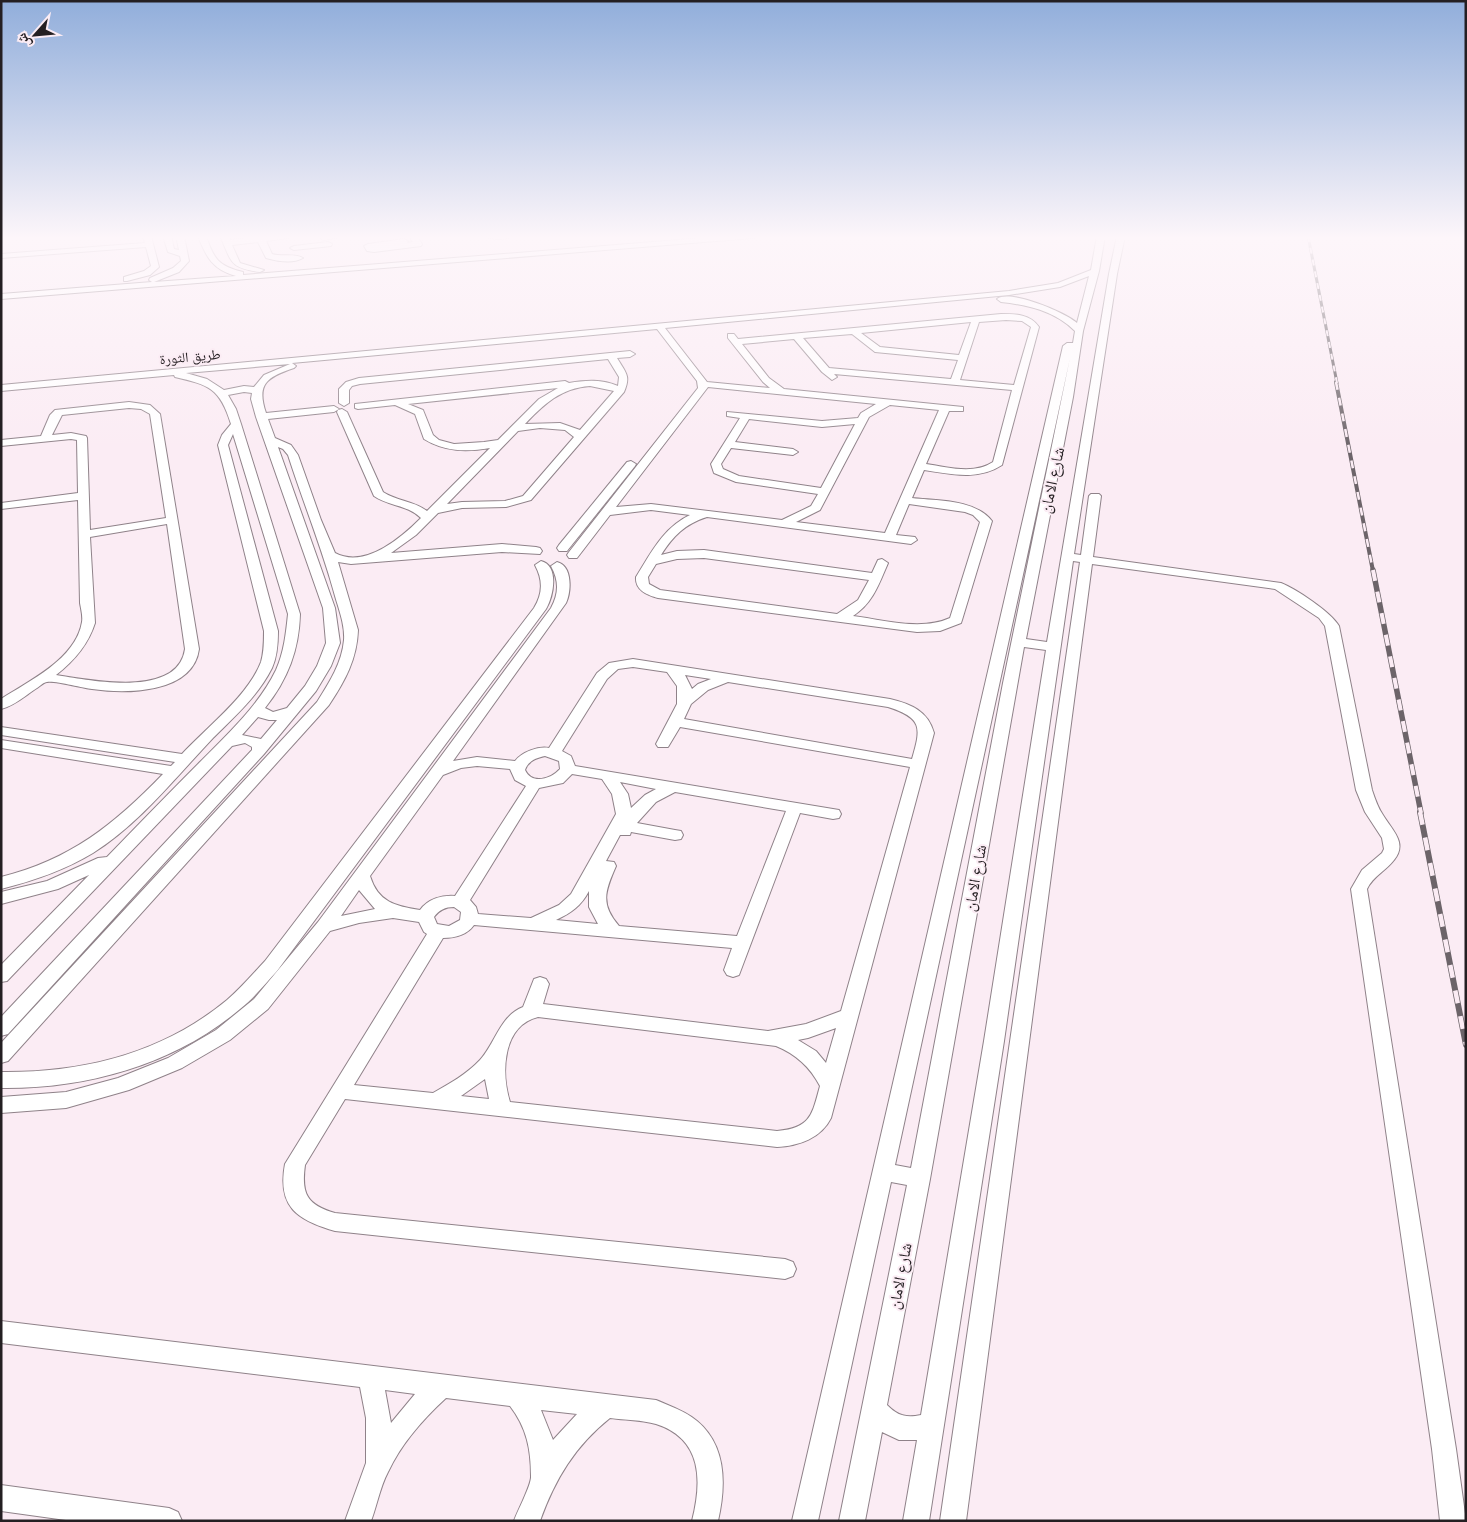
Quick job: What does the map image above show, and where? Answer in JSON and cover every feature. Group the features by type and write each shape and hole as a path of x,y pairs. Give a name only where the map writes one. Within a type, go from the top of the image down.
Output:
{"street":[{"name":"طريق الثورة","path":"1,388 861,307"},
{"name":"طريق الثورة","path":"1039,307 1065,318 1079,336"},
{"name":"شارع الامان","path":"852,1521 919,1179 1002,682 1019,642 1038,509 1077,419 1080,400 1079,336 1086,307"},
{"name":"شارع الامان","path":"916,1521 931,1423 942,1369 964,1216 994,1041 1053,646 1076,559 1077,419 1104,307"},
{"path":"782,392 770,384 733,339 796,336 976,319 1014,317 1028,320 1035,327 1017,388 1000,459 995,466 968,472 920,466"},
{"path":"955,382 976,319"},
{"path":"656,326 703,384 959,409"},
{"path":"338,580 341,574 347,571 370,564 496,555 569,562 568,552 691,391 691,382 656,326"},
{"path":"854,331 872,347 882,350 963,358"},
{"path":"796,336 832,378"},
{"path":"805,1521 883,1171 1002,682 1038,509 1068,346 1079,336"},
{"path":"611,356 625,382 621,390 527,498 506,504 462,505 431,514 388,500 378,494 340,408 344,389 353,382 630,354"},
{"path":"1,1029 259,751 311,688 324,666 333,643 329,608 261,417 256,399 256,390 262,381 273,372 325,357"},
{"path":"471,394 492,367"},
{"path":"461,370 505,391 528,398 533,411 540,421 570,425 593,421"},
{"path":"825,370 1017,388"},
{"path":"261,417 340,408 355,410 358,406 576,383 602,379 621,372"},
{"path":"1,976 258,709 279,679 290,656 295,634 294,614 236,424 223,393 203,381 155,373"},
{"path":"739,387 755,383 763,376"},
{"path":"376,558 412,533 551,394 576,383 602,384 621,390"},
{"path":"568,552 607,512 701,392 703,384"},
{"path":"223,393 237,390 256,390"},
{"path":"422,416 426,406 439,398"},
{"path":"846,398 859,406 863,418"},
{"path":"394,402 413,408 422,416 428,437 440,444 482,446 502,442"},
{"path":"784,523 816,508 863,418 875,408 889,402"},
{"path":"44,677 119,688 138,687 164,680 184,668 192,658 155,414 150,408 129,404 59,412 55,414 45,439"},
{"path":"889,536 944,408"},
{"path":"731,414 822,424 863,418"},
{"path":"746,416 716,464 718,472 736,480 824,492"},
{"path":"1,883 38,873 87,849 132,813 186,759 256,684 265,668 271,647 268,617 223,449 224,440 236,424"},
{"path":"822,424 853,437"},
{"path":"515,429 543,425 572,430 580,437"},
{"path":"1,443 71,436 82,438 88,622 85,633 73,652 44,677 1,705"},
{"path":"1,1056 322,705 336,684 346,663 352,641 351,630 330,555 315,520 293,454 287,447 269,439"},
{"path":"729,445 793,452"},
{"path":"460,446 476,451 486,459"},
{"path":"459,486 470,497 491,505"},
{"path":"626,487 627,493 632,499 651,507"},
{"path":"1,506 83,496"},
{"path":"953,1521 1058,755 1076,559 1095,496"},
{"path":"396,502 422,502 447,498"},
{"path":"706,514 685,520 671,532 642,577 641,582 650,591 658,594 883,624 929,629 949,624 956,620 986,521 967,509 905,500"},
{"path":"607,512 628,508 651,507 829,528 911,540"},
{"path":"816,508 820,518 829,528"},
{"path":"667,509 672,519 671,532 681,546 704,554"},
{"path":"84,534 172,520"},
{"path":"299,523 315,520"},
{"path":"412,533 413,539 417,544 433,553"},
{"path":"541,560 549,547 568,552"},
{"path":"1,1105 66,1100 122,1085 176,1063 223,1035 262,1004 361,876 562,600 564,591 564,575 541,560 502,548 376,558 341,559 330,555"},
{"path":"653,561 678,555 704,554 876,577"},
{"path":"1076,559 1277,586 1290,591 1324,616 1332,626 1364,790 1372,810 1391,842 1391,854 1388,859 1369,871 1361,882 1359,889 1444,1449 1453,1521"},
{"path":"1,1080 25,1082 73,1076 122,1064 168,1046 210,1022 244,995 277,958 540,608 549,590 549,582 541,560"},
{"path":"838,618 853,611 864,602 882,563"},
{"path":"864,602 883,624"},
{"path":"329,608 345,605"},
{"path":"1019,642 1053,646"},
{"path":"340,1091 777,1139 788,1138 807,1131 821,1118 926,733 925,725 920,717 902,706 633,663 614,666 607,671 554,753"},
{"path":"663,744 685,702 687,692 685,683 670,668"},
{"path":"685,702 703,687 728,677"},
{"path":"258,709 264,715 270,716 292,711"},
{"path":"674,722 918,764"},
{"path":"1,731 186,759"},
{"path":"462,737 471,753 479,760"},
{"path":"227,743 243,738 251,739 260,746 259,751"},
{"path":"1,744 174,771"},
{"path":"545,752 554,753 566,759 568,769 563,776 553,781 535,783 520,777 517,770 518,766 528,756 545,752"},
{"path":"1037,752 1058,755"},
{"path":"437,772 457,764 479,760 518,766"},
{"path":"568,769 833,814"},
{"path":"534,924 551,918 577,898 624,814 620,794 607,776"},
{"path":"460,902 535,783"},
{"path":"613,931 604,921 598,910 595,899 597,886 627,826 639,807 648,799 673,787"},
{"path":"733,970 794,808"},
{"path":"627,826 675,835"},
{"path":"1,898 52,885 85,872 115,857"},
{"path":"361,876 370,896 380,905 393,912 453,931 460,928 470,919 743,943"},
{"path":"1018,882 1041,886"},
{"path":"432,924 427,913 435,905 448,901 460,902 468,907 470,919"},
{"path":"324,926 358,917 393,912"},
{"path":"432,924 340,1091 295,1164 291,1180 294,1196 303,1209 317,1218 375,1226 785,1269"},
{"path":"52,974 72,979"},
{"path":"530,1011 540,984"},
{"path":"436,1101 473,1078 487,1064 498,1050 512,1022 524,1013 538,1010 762,1036 785,1042 805,1052 824,1073 829,1085"},
{"path":"762,1036 808,1031 848,1016"},
{"path":"994,1041 1019,1047"},
{"path":"498,1050 494,1079 503,1109"},
{"path":"883,1171 919,1179"},
{"path":"1,1332 656,1412 674,1418 691,1430 705,1450 712,1471 710,1502 705,1521"},
{"path":"358,1521 377,1467 380,1443 376,1398 369,1377"},
{"path":"377,1467 406,1422 441,1386"},
{"path":"517,1395 531,1412 539,1432 544,1454 543,1478"},
{"path":"527,1521 543,1478 555,1456 587,1420 606,1406"},
{"path":"873,1408 881,1417 896,1427 912,1430 931,1423"},
{"path":"1,1498 170,1521"}],"railway":[{"path":"1322,307 1337,383"},
{"path":"1336,382 1373,571"},
{"path":"1373,570 1421,813"},
{"path":"1420,812 1466,1045"}]}
